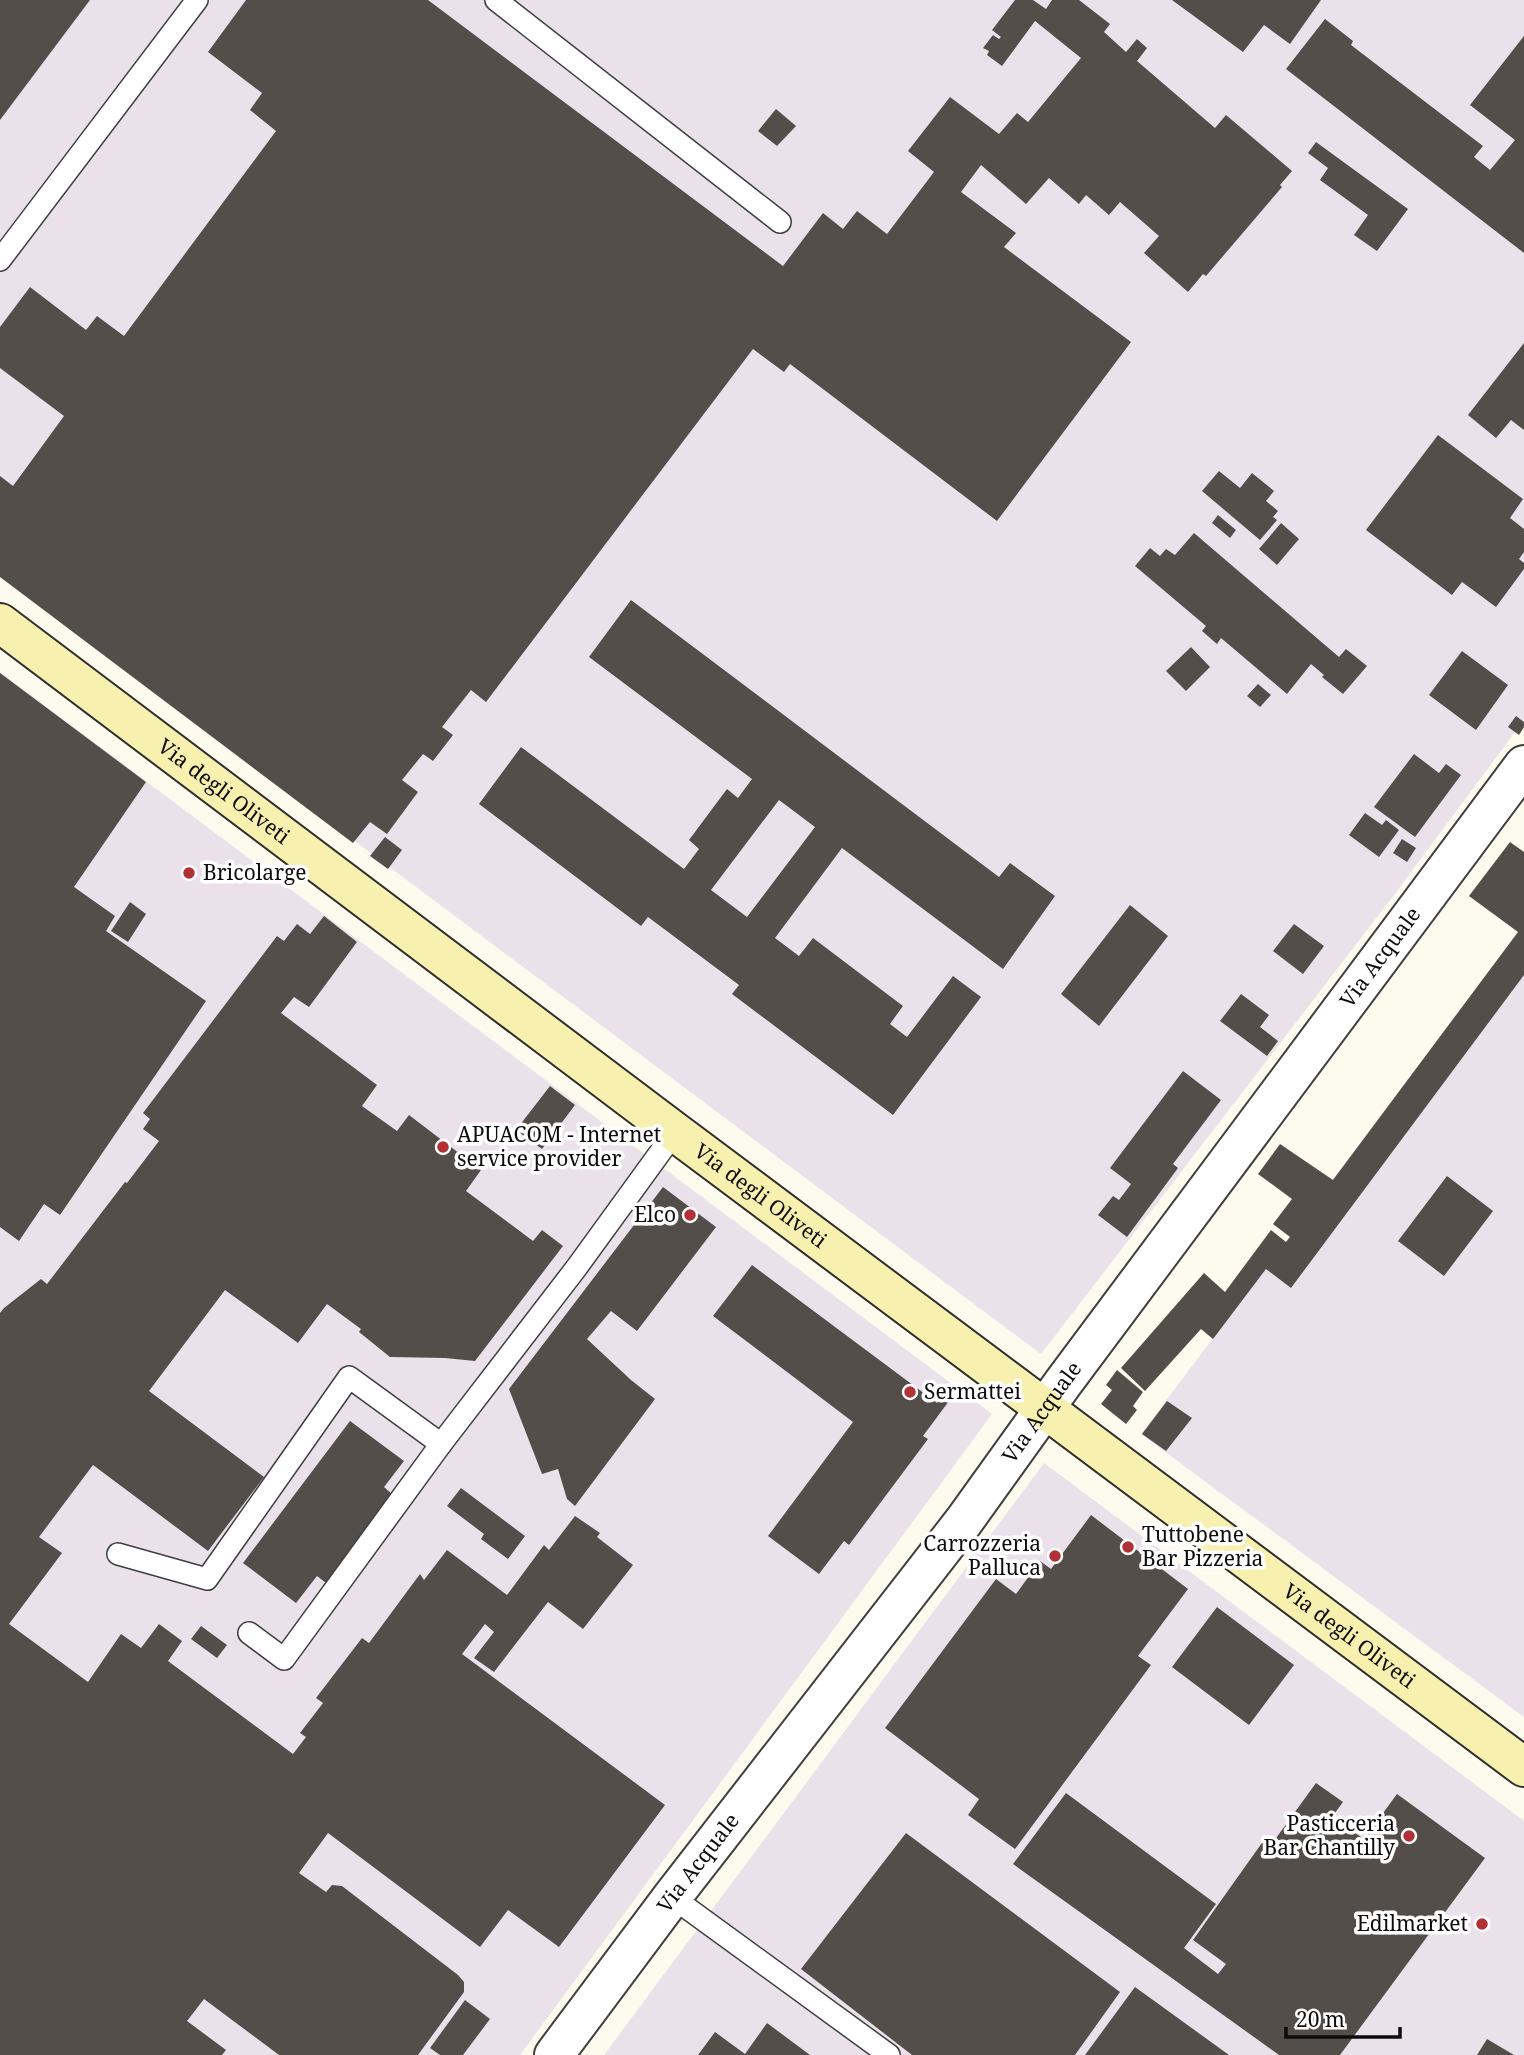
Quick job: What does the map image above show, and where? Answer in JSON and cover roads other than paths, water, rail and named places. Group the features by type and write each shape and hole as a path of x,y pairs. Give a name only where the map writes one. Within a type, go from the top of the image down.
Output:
{"main road":[{"name":"Via degli Oliveti","path":"0,623 1524,1767"}],"street":[{"name":"Via Acquale","path":"554,2055 672,1897 964,1521 1524,765"}],"lane":[{"path":"0,260 197,0"},
{"path":"496,0 780,222"},
{"path":"249,1633 284,1659 675,1132"},
{"path":"118,1554 207,1579 349,1377 441,1444"},
{"path":"672,1897 889,2055"}],"place":[{"name":"Bricolarge","path":"189,873"},
{"name":"APUACOM - Internet service provider","path":"443,1147"},
{"name":"Elco","path":"690,1215"},
{"name":"Sermattei","path":"910,1392"},
{"name":"Tuttobene Bar Pizzeria","path":"1128,1547"},
{"name":"Carrozzeria Palluca","path":"1055,1556"},
{"name":"Pasticceria Bar Chantilly","path":"1409,1836"},
{"name":"Edilmarket","path":"1482,1924"}]}
